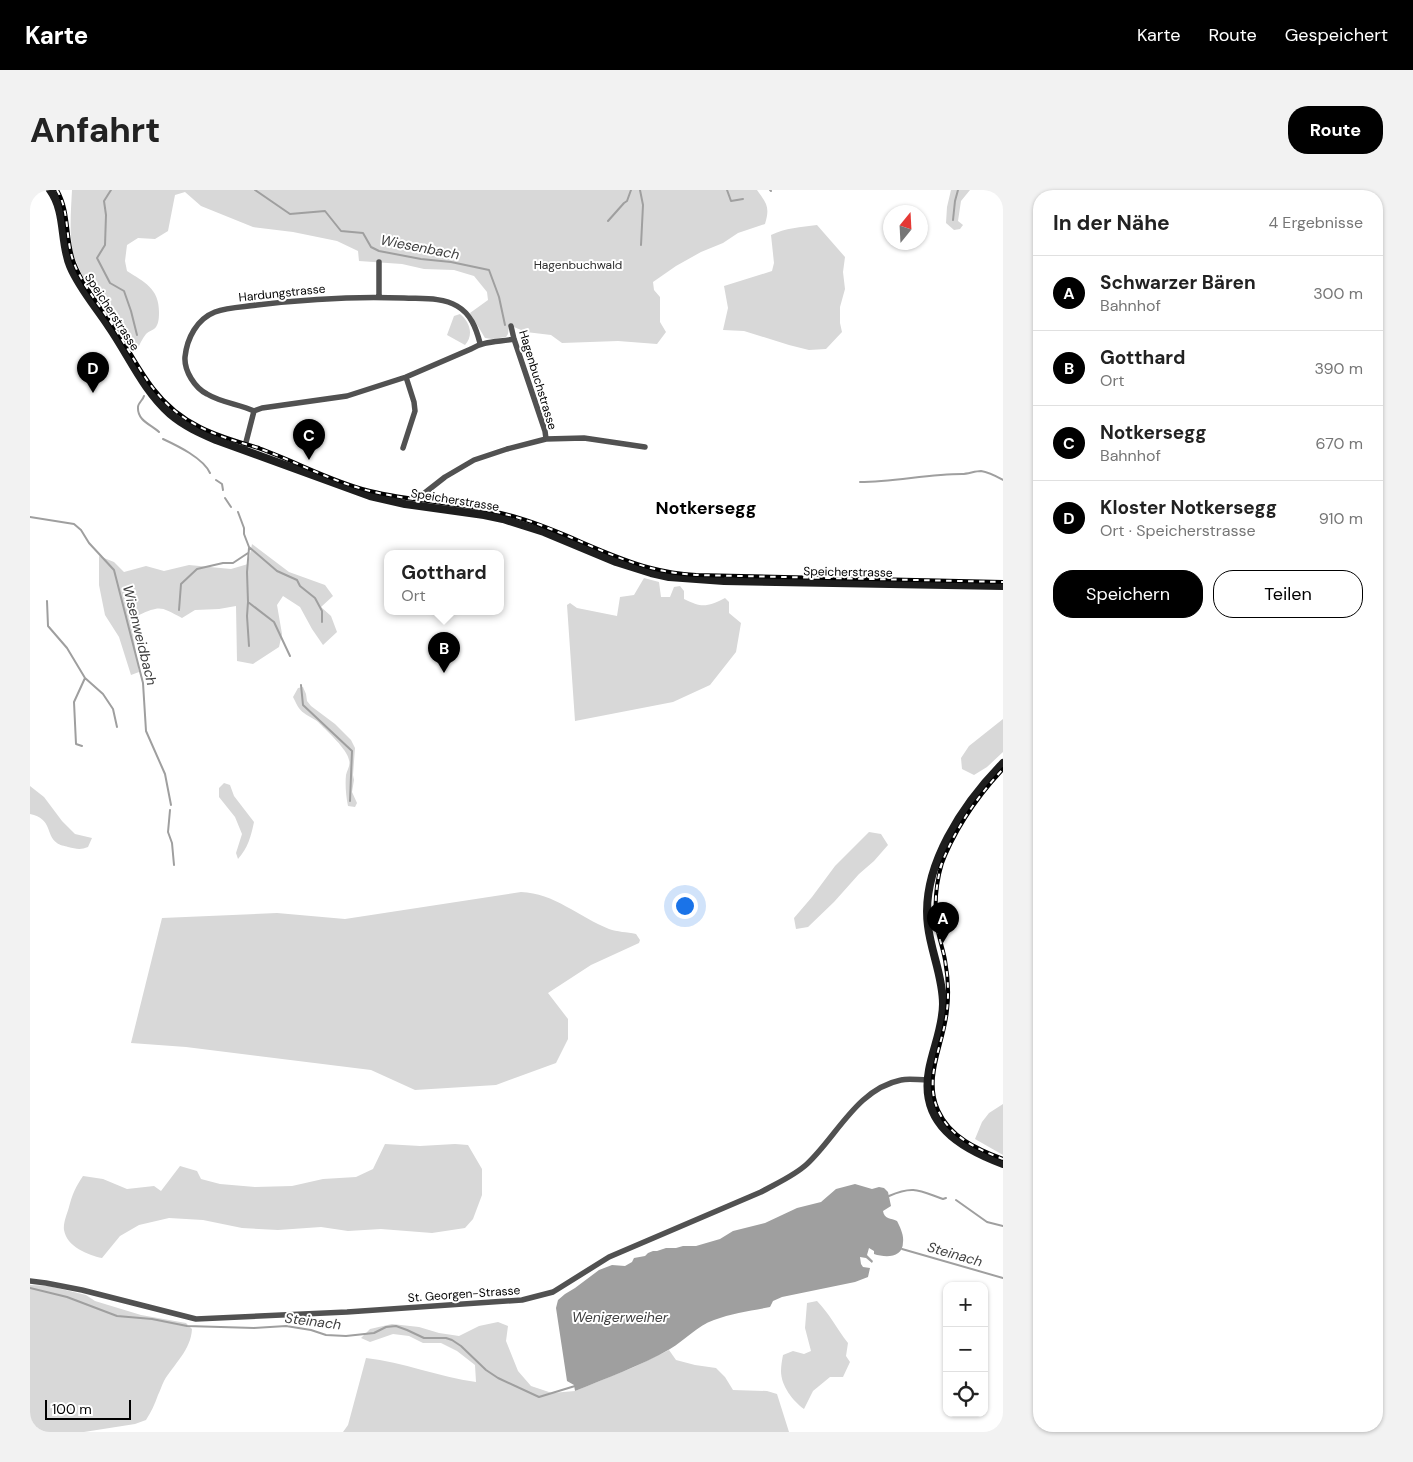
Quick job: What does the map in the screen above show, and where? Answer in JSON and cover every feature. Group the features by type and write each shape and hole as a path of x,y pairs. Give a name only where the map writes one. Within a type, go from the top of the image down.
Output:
{"main road":[{"name":"Speicherstrasse","path":"50,190 58,205 65,249 74,274 150,392 170,414 189,427 216,440 359,493 390,501 484,515 519,523 616,562 669,577 724,581 1003,586"},
{"path":"1003,763 977,791 955,823 940,855 927,902 927,923 942,984 943,1004 940,1030 931,1059 928,1080 930,1103 937,1120 952,1137 969,1150 1003,1164"}],"street":[{"path":"379,262 379,297"},
{"name":"Hardungstrasse","path":"480,343 470,317 456,305 445,301 420,298 337,297 293,300 228,308 214,312 202,321 192,333 185,360 188,373 195,384 206,394 254,411 262,408 347,396 406,377 471,349 480,343 489,344 514,339"},
{"name":"Hagenbuchstrasse","path":"511,326 546,439"},
{"path":"403,448 416,411 406,377"},
{"path":"244,450 254,411"},
{"path":"418,506 420,497 445,477 474,460 507,449 546,439 584,438 645,447"},
{"name":"St. Georgen-Strasse","path":"30,1281 82,1290 196,1319 493,1303 533,1298 558,1289 609,1257 761,1192 785,1179 807,1164 848,1116 876,1090 902,1080 928,1080"}],"green space":[{"name":"Hagenbuchwald","path":"72,190 757,190 765,202 767,213 765,224 738,233 723,243 701,252 653,282 654,290 660,297 660,322 666,332 657,344 618,341 562,343 551,335 526,332 509,325 506,337 485,338 470,313 488,300 487,292 474,276 454,270 424,269 402,264 359,261 358,251 337,241 293,232 253,227 201,206 185,192 175,195 168,231 155,239 138,238 127,245 125,261 127,271 145,282 153,291 159,312 156,327 146,334 137,351 133,352 82,275 73,253 71,230"},
{"path":"951,190 970,190 961,201 958,221 963,225 960,229 954,230 946,223"},
{"path":"817,225 845,257 843,272 845,289 840,307 842,332 826,349 809,350 744,331 723,330 728,308 724,286 772,271 774,263 771,235 787,229"},
{"path":"460,314 470,329 468,341 465,345 447,335 454,316"},
{"path":"252,544 289,572 325,585 333,596 321,607 331,616 337,632 323,645 300,607 283,596 277,605 282,634 279,647 253,664 237,661 236,606 195,610 182,618 165,610 152,610 139,615 133,633 139,672 131,675 119,637 105,615 99,585 99,556 114,562 124,572 146,566 164,571 189,565 231,569 248,564"},
{"path":"644,578 659,582 661,597 670,597 674,587 680,586 684,591 684,599 695,604 709,605 725,598 729,602 729,613 741,623 736,652 710,685 673,702 575,721 567,605 570,603 577,608 617,616 620,597 634,595"},
{"path":"303,687 307,701 311,706 335,724 351,740 355,748 352,792 357,803 355,807 348,806 346,775 350,764 348,756 328,731 317,721 302,712 298,706 293,697 298,688"},
{"path":"1003,719 1003,752 987,767 974,775 962,769 961,758 969,746"},
{"path":"224,783 230,785 234,796 254,822 249,842 238,859 236,853 242,834 235,817 219,797 219,788"},
{"path":"30,786 44,797 62,821 75,834 92,838 88,847 81,849 71,848 57,843 53,839 42,819 30,814"},
{"path":"869,832 881,834 888,845 808,927 796,929 794,918 835,866"},
{"path":"521,892 533,893 555,901 609,929 636,934 640,940 639,943 591,965 548,993 568,1019 568,1039 556,1063 496,1085 415,1090 371,1070 186,1047 131,1043 162,918 277,913 345,919"},
{"path":"1003,1104 1003,1155 975,1139 982,1122 989,1113"},
{"path":"385,1144 420,1146 468,1145 482,1169 482,1195 473,1219 465,1228 432,1233 381,1229 348,1231 321,1227 278,1230 242,1228 203,1220 169,1218 139,1225 120,1236 102,1258 91,1255 74,1246 69,1241 64,1230 71,1198 83,1176 103,1179 127,1189 154,1186 161,1191 180,1166 197,1171 201,1179 220,1184 255,1187 292,1186 323,1179 356,1177 373,1169"},
{"path":"30,1285 49,1286 86,1295 95,1301 141,1315 186,1323 192,1329 189,1344 164,1381 146,1420 135,1424 84,1432 30,1432"},
{"path":"817,1301 848,1343 846,1356 850,1362 843,1377 830,1377 813,1391 804,1409 785,1388 781,1365 783,1355 793,1351 804,1354 811,1351 805,1328 807,1303"},
{"path":"498,1322 508,1326 506,1341 518,1371 531,1386 552,1393 575,1391 634,1367 669,1350 676,1360 716,1368 725,1377 733,1390 767,1391 777,1394 789,1432 343,1432 348,1425 366,1358 476,1382 475,1365 457,1351 441,1343 423,1343 409,1336 393,1334 370,1342 361,1338 370,1329 392,1324 419,1327 459,1336 479,1326"}],"water":[{"name":"Wenigerweiher","path":"855,1184 872,1189 884,1188 888,1192 891,1206 883,1211 884,1214 886,1217 897,1221 903,1237 900,1251 893,1256 874,1254 874,1251 869,1248 867,1255 873,1261 872,1263 866,1258 860,1257 863,1267 870,1268 868,1277 855,1282 782,1297 773,1301 770,1307 714,1320 659,1355 575,1391 574,1385 567,1381 556,1308 558,1300 599,1270 612,1265 625,1266 632,1262 634,1258 645,1256 653,1251 683,1246 696,1246 720,1239 733,1231 765,1223 797,1208 821,1202 836,1189"}],"waterway":[{"name":"Wiesenbach","path":"111,190 104,201 106,215 105,245 97,258 110,283 124,291 137,335"},
{"name":"Wiesenbach","path":"255,190 290,214 325,211 341,231 363,233 371,247 379,251 489,270 499,297 505,325"},
{"path":"608,221 627,201 631,190"},
{"path":"640,190 643,205 641,245"},
{"path":"727,190 731,201 743,199"},
{"path":"953,220 958,190"},
{"path":"144,396 138,406 138,412 145,422 159,432"},
{"path":"163,439 196,457 210,473"},
{"path":"860,482 981,471 990,473 1003,480"},
{"path":"216,480 222,484 223,490"},
{"path":"225,498 231,507"},
{"path":"238,512 249,547 277,571 297,580 300,586 315,598 322,611 322,622"},
{"name":"Wisenweidbach","path":"30,517 74,524 114,570 143,683 146,731 165,774 171,805"},
{"path":"249,548 247,572 248,602 274,622 290,656"},
{"path":"179,610 181,584 197,569 223,563 233,563 248,553"},
{"path":"47,601 48,626 67,648 85,678 74,702 76,744 82,746"},
{"path":"248,602 249,646"},
{"path":"85,678 103,694 113,709 117,727"},
{"path":"301,685 303,705 352,751 350,801"},
{"name":"Wisenweidbach","path":"170,810 168,832 172,843 174,865"},
{"path":"889,1196 905,1191 917,1190 943,1199 946,1198"},
{"path":"956,1200 987,1222 1003,1226"},
{"name":"Steinach","path":"902,1249 1003,1278"},
{"name":"Steinach","path":"30,1288 67,1297 117,1316 152,1319 187,1326 254,1328 286,1326 311,1330 326,1335 346,1336 374,1333 386,1327 396,1326 424,1338 446,1338 452,1340 498,1378 539,1397 575,1386"}],"railway":[{"path":"57,190 64,207 69,245 78,272 153,388 164,401 188,420 229,439 259,448"},
{"path":"252,446 355,487 389,495 501,513 536,523 617,557 668,572 696,575 1003,582"},
{"path":"940,868 952,841 967,815 1003,769"},
{"path":"942,863 938,878 936,911 937,927 946,966 948,998 945,1023 933,1073 934,1098 943,1119 957,1135 974,1146 1003,1159"}],"place":[{"name":"Kloster Notkersegg","path":"93,393"},
{"name":"Notkersegg","path":"309,460"},
{"name":"Gotthard","path":"444,673"},
{"name":"Schwarzer Bären","path":"943,943"}],"district":[{"name":"Notkersegg","path":"706,508"}]}
